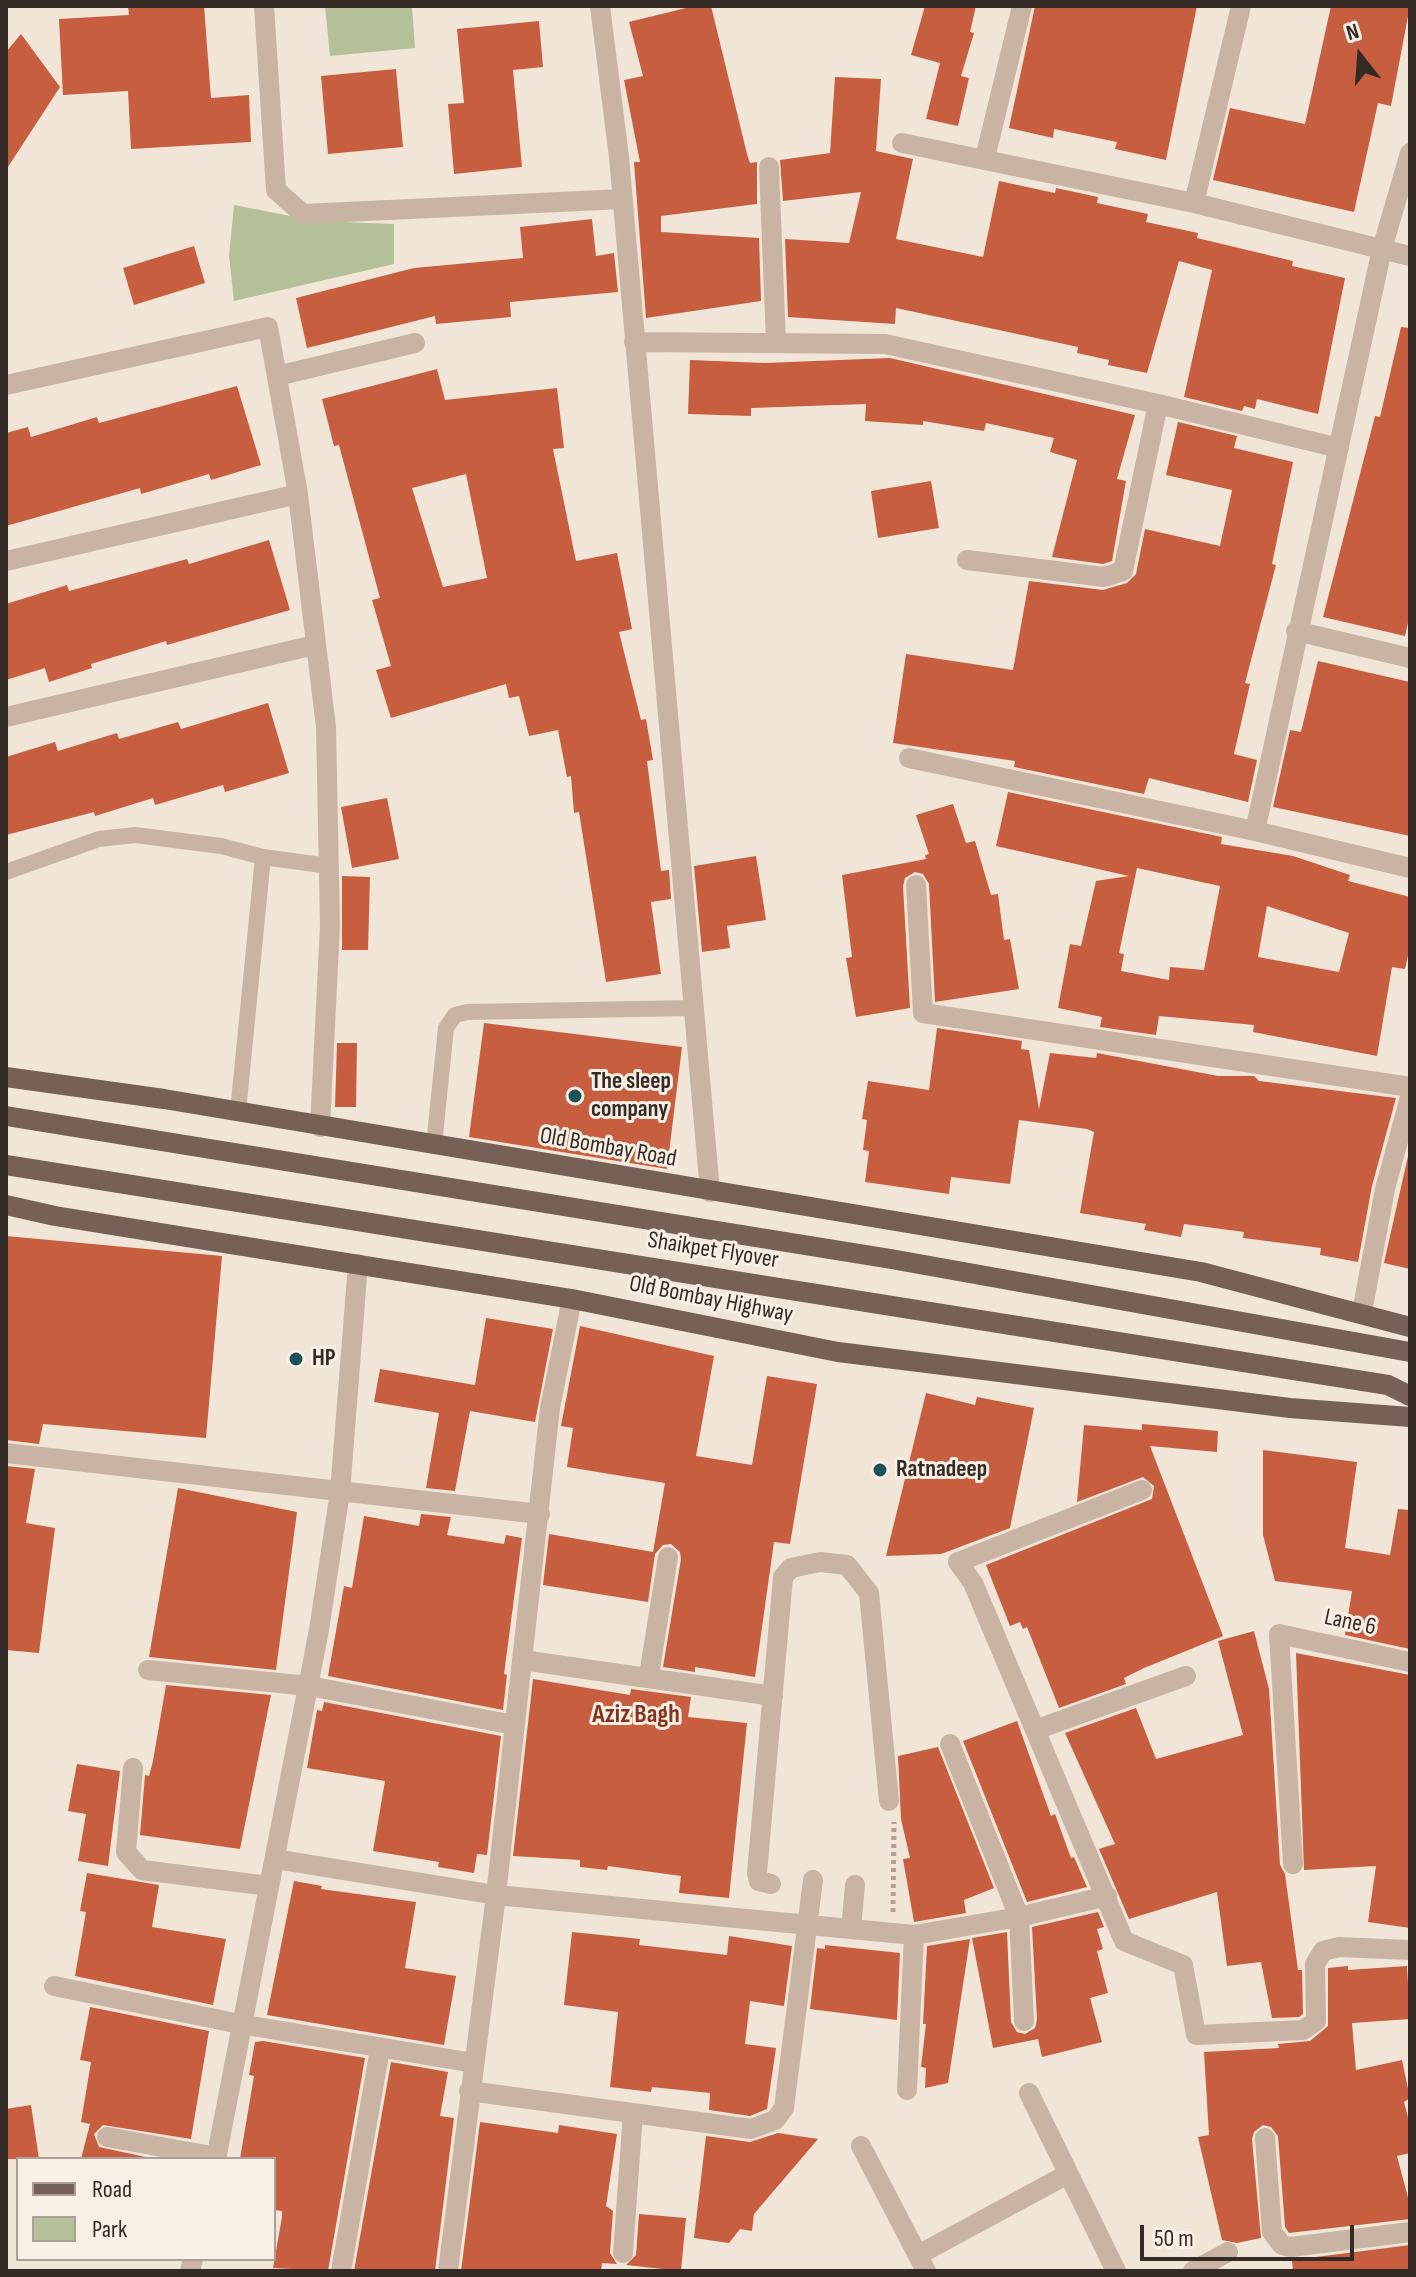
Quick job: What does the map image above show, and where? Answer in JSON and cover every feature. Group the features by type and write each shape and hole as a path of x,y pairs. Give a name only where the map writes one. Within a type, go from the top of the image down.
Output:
{"main road":[{"name":"Old Bombay Road","path":"6,1077 238,1112 1201,1272 1362,1312"},
{"name":"Shaikpet Flyover","path":"6,1116 891,1259 1405,1352"},
{"name":"Shaikpet Flyover","path":"6,1165 1388,1385 1410,1396"},
{"name":"Old Bombay Highway","path":"6,1205 55,1216 572,1299 838,1352 1290,1408 1410,1417"},
{"path":"1362,1312 1410,1327"}],"street":[{"path":"264,6 276,190 303,214 623,199"},
{"path":"600,6 623,199 710,1192"},
{"path":"985,158 1022,6"},
{"path":"1194,203 1241,6"},
{"path":"902,143 1194,203 1410,256"},
{"path":"1255,831 1296,631 1382,249 1410,153"},
{"path":"769,167 776,342"},
{"path":"6,385 268,327 298,494 326,727 330,925 320,1127"},
{"path":"634,342 885,344 1158,404 1339,448"},
{"path":"277,376 415,343"},
{"path":"967,560 1104,577 1123,571 1158,404"},
{"path":"6,561 298,494"},
{"path":"1296,631 1410,658"},
{"path":"6,717 315,645"},
{"path":"909,758 1255,831 1410,868"},
{"path":"916,885 923,1013 1410,1087"},
{"path":"1362,1312 1385,1189 1410,1097"},
{"path":"216,2157 309,1686 340,1492 358,1264"},
{"path":"448,2271 496,1895 550,1408 572,1299"},
{"path":"6,1453 540,1514"},
{"path":"1142,1490 958,1562 973,1583 1124,1941 1183,1965 1196,2035 1303,2030 1316,2021 1315,1964 1323,1951 1339,1947 1410,1950"},
{"path":"649,1675 668,1557"},
{"path":"767,1921 771,1879 759,1881 757,1873 786,1572 820,1562 847,1565 869,1593 889,1801"},
{"name":"Lane 6","path":"1293,1864 1279,1634 1410,1662"},
{"path":"522,1660 649,1675 773,1696"},
{"path":"148,1670 309,1686 514,1725"},
{"path":"1035,1730 1186,1676"},
{"path":"950,1744 1019,1917 1024,2021"},
{"path":"133,1768 126,1852 142,1870 269,1886"},
{"path":"275,1859 496,1895 914,1935 1019,1917 1107,1896"},
{"path":"469,2091 751,2129 775,2120 784,2108 813,1880"},
{"path":"851,1929 855,1885"},
{"path":"907,2090 914,1935"},
{"path":"54,1986 240,2024 474,2063"},
{"path":"341,2271 380,2049"},
{"path":"1029,2093 1116,2271"},
{"path":"623,2253 633,2113"},
{"path":"107,2137 211,2157"},
{"path":"1265,2138 1272,2232 1282,2245 1291,2247 1410,2232"},
{"path":"861,2146 922,2263 1068,2174"},
{"path":"1193,2271 1228,2252"}],"lane":[{"path":"6,872 99,839 135,835 221,846 263,857 329,866"},
{"path":"238,1112 263,857"},
{"path":"434,1145 446,1028 455,1015 467,1012 693,1008"}],"path":[{"path":"889,1801 894,1817 893,1933"}],"green space":[{"path":"325,6 412,6 415,48 330,56"},
{"path":"234,205 316,221 394,224 394,264 234,301 229,256"}],"building":[{"path":"128,6 204,6 211,98 249,95 251,142 131,149 128,91 63,95 59,19 129,15"},
{"path":"694,6 711,6 747,154 750,163 757,162 757,204 661,216 661,232 759,238 761,301 646,318 634,162 640,162 624,80 643,76 629,22"},
{"path":"925,6 976,6 970,32 974,33 961,76 969,78 958,126 926,119 940,63 911,55"},
{"path":"1035,6 1197,6 1166,160 1115,149 1117,142 1054,129 1053,138 1009,128"},
{"path":"1331,6 1410,6 1391,106 1378,103 1354,212 1213,180 1230,108 1305,124"},
{"path":"539,21 543,67 513,70 522,167 454,174 448,104 464,103 457,29"},
{"path":"21,34 60,87 6,170 6,52"},
{"path":"396,69 403,147 328,154 321,76"},
{"path":"835,77 881,79 876,151 913,159 896,239 983,257 999,181 1055,193 1056,188 1098,197 1097,203 1148,214 1146,222 1198,233 1197,238 1293,261 1292,266 1345,278 1318,414 1257,399 1255,409 1244,406 1242,411 1184,397 1212,270 1179,261 1147,373 1108,365 1109,360 1077,353 1078,347 896,308 895,324 788,317 785,239 849,243 861,192 783,201 780,160 830,153"},
{"path":"592,219 596,256 614,253 618,292 510,302 511,317 436,324 435,316 307,348 296,298 414,268 523,258 520,227"},
{"path":"194,246 205,283 134,305 123,268"},
{"path":"1401,327 1410,328 1410,614 1405,636 1323,617 1375,416 1380,417"},
{"path":"890,358 1135,415 1117,479 1126,481 1112,561 1103,564 1052,557 1077,460 1050,452 1054,438 986,423 984,431 923,421 923,425 865,421 866,404 751,408 751,416 688,414 690,360 765,363"},
{"path":"437,369 445,400 557,388 564,448 553,449 576,561 617,553 632,629 619,632 641,720 646,719 653,760 647,761 661,871 669,870 671,899 651,902 661,974 606,982 579,812 574,813 571,776 567,777 558,730 529,736 519,696 509,698 506,684 391,718 376,670 391,666 372,600 380,598 339,445 334,446 322,399","holes":["466,474 487,578 443,587 412,488"]},
{"path":"237,386 261,465 211,480 209,474 141,494 140,488 6,526 6,433 28,427 31,437 97,417 99,423"},
{"path":"1178,422 1237,436 1234,448 1293,462 1272,564 1276,565 1245,683 1250,684 1234,754 1257,760 1248,802 1149,778 1144,794 1014,767 1015,761 893,743 906,654 1013,670 1029,581 1103,590 1127,583 1136,574 1145,529 1220,546 1232,490 1166,475"},
{"path":"931,481 939,528 878,538 871,491"},
{"path":"269,540 290,610 167,645 166,641 91,664 92,668 49,682 45,668 6,680 6,604 67,585 69,591 187,559 189,564"},
{"path":"1318,661 1410,682 1410,836 1273,807 1290,730 1301,732"},
{"path":"268,703 289,773 225,792 223,785 155,805 153,798 95,816 94,812 6,835 6,757 55,742 58,751 117,733 119,739 178,722 181,729"},
{"path":"1008,792 1222,837 1221,844 1293,856 1350,875 1348,881 1410,897 1410,947 1405,969 1392,967 1377,1056 1253,1032 1254,1025 1159,1016 1156,1035 1100,1027 1102,1017 1058,1008 1070,944 1081,946 1096,881 1129,876 996,846","holes":["1137,868 1220,886 1204,970 1170,967 1169,980 1121,971 1124,954 1119,953","1267,906 1349,933 1339,972 1258,957"]},
{"path":"387,798 399,859 352,868 341,807"},
{"path":"953,804 966,843 975,841 991,895 998,894 1004,940 1010,939 1019,989 935,1002 929,884 923,874 915,872 905,878 903,886 910,1008 856,1017 846,958 852,957 842,875 926,859 925,855 929,854 916,815"},
{"path":"756,856 766,920 727,926 730,948 702,952 694,866"},
{"path":"342,876 370,877 368,950 342,950"},
{"name":"The sleep company","path":"484,1023 682,1047 667,1169 469,1137"},
{"path":"937,1028 1022,1041 1021,1049 1029,1050 1039,1109 1050,1053 1096,1058 1097,1053 1218,1076 1254,1076 1259,1081 1396,1098 1372,1186 1358,1262 1320,1255 1321,1248 1243,1238 1244,1232 1184,1224 1181,1237 1144,1230 1146,1224 1080,1213 1094,1132 1087,1129 1019,1120 1010,1184 951,1177 949,1194 865,1182 869,1151 863,1150 867,1120 862,1119 868,1081 929,1090"},
{"path":"337,1043 357,1043 356,1107 335,1107"},
{"path":"1410,1147 1410,1269 1384,1263"},
{"path":"6,1236 222,1256 206,1438 43,1424 39,1444 6,1440"},
{"path":"486,1318 553,1329 535,1422 470,1411 455,1491 426,1488 439,1413 374,1402 380,1369 475,1385"},
{"path":"580,1326 714,1356 696,1456 752,1465 767,1376 817,1384 790,1544 774,1542 755,1677 695,1667 695,1672 663,1667 681,1559 680,1552 671,1544 663,1545 655,1554 648,1602 543,1585 549,1534 653,1552 665,1483 567,1467 573,1428 561,1426"},
{"path":"926,1393 975,1405 977,1397 1034,1408 1010,1528 941,1554 886,1556"},
{"path":"1142,1424 1218,1431 1217,1452 1150,1446 1223,1636 1144,1668 1124,1678 1126,1684 1059,1708 1027,1627 1023,1629 1020,1622 1010,1626 986,1565 1152,1499 1154,1486 1143,1477 1077,1502 1084,1425 1142,1430"},
{"path":"1263,1450 1357,1462 1345,1548 1390,1555 1398,1509 1410,1510 1410,1649 1345,1635 1352,1591 1275,1581 1263,1535"},
{"path":"6,1466 35,1469 26,1523 55,1528 39,1653 6,1650"},
{"path":"178,1488 297,1512 276,1670 149,1657"},
{"path":"421,1514 451,1517 447,1535 504,1544 506,1535 522,1538 504,1674 507,1675 503,1710 328,1676 344,1586 352,1588 364,1516 419,1526"},
{"path":"1254,1631 1269,1689 1280,1865 1285,1874 1298,1970 1302,1970 1303,2014 1299,2017 1272,2018 1261,1962 1227,1966 1217,1892 1129,1919 1099,1849 1115,1844 1065,1733 1136,1708 1156,1759 1243,1735 1218,1641"},
{"path":"1296,1653 1410,1675 1410,1928 1368,1922 1376,1866 1304,1870"},
{"path":"533,1679 630,1695 631,1689 691,1697 688,1717 747,1723 729,1898 679,1893 681,1876 608,1866 607,1870 580,1867 580,1860 513,1856"},
{"path":"166,1685 271,1695 240,1849 140,1835 145,1775 149,1776 153,1761"},
{"path":"324,1702 501,1736 487,1855 477,1854 474,1873 438,1867 439,1862 373,1851 385,1781 307,1768 317,1710 322,1711"},
{"path":"1017,1721 1051,1816 1055,1814 1071,1858 1074,1857 1087,1887 1027,1902 963,1741"},
{"path":"938,1747 994,1888 964,1900 966,1913 914,1922 903,1859 910,1858 901,1819 898,1756"},
{"path":"77,1764 120,1771 108,1866 78,1861 86,1814 68,1811"},
{"path":"87,1873 159,1885 152,1927 226,1939 213,2005 75,1976 86,1912 80,1911"},
{"path":"294,1881 322,1886 321,1889 416,1902 405,1968 456,1976 444,2045 267,2015"},
{"path":"1098,1912 1104,1927 1097,1929 1103,1949 1097,1951 1108,1993 1090,1998 1102,2042 1042,2057 1038,2039 993,2048 972,1938 1007,1932 1011,2022 1017,2032 1025,2034 1035,2028 1037,2020 1032,1927"},
{"path":"572,1932 640,1939 639,1945 727,1955 729,1936 792,1946 784,2006 750,2001 745,2044 776,2048 767,2109 750,2116 709,2110 710,2093 652,2087 651,2092 610,2087 618,2012 564,2005"},
{"path":"970,1939 948,2083 925,2088 926,2068 921,2067 926,2024 923,2024 927,1946"},
{"path":"825,1945 900,1953 897,2020 810,2009 817,1948 825,1949"},
{"path":"1348,1966 1348,1970 1407,1966 1410,2019 1352,2023 1356,2070 1402,2060 1410,2098 1404,2102 1410,2125 1410,2153 1397,2156 1410,2205 1410,2219 1289,2233 1285,2227 1278,2136 1271,2127 1263,2125 1254,2132 1252,2139 1261,2238 1237,2243 1222,2240 1198,2137 1209,2135 1204,2052 1279,2048 1278,2044 1310,2041 1328,2026 1328,1968"},
{"path":"90,2007 209,2031 191,2139 103,2125 94,2134 99,2147 146,2157 82,2157 90,2124 81,2122 91,2062 80,2060"},
{"path":"255,2042 365,2058 328,2271 273,2268 282,2217 282,2211 276,2210 276,2157 240,2157 254,2076 249,2075"},
{"path":"391,2062 448,2072 440,2116 454,2118 435,2271 354,2271"},
{"path":"31,2105 39,2157 6,2159 6,2109"},
{"path":"480,2122 558,2133 559,2125 617,2134 606,2206 613,2211 610,2253 617,2264 602,2263 601,2271 461,2271"},
{"path":"778,2133 818,2139 754,2214 752,2231 740,2229 729,2243 694,2238 706,2136 750,2142"},
{"path":"639,2214 686,2218 681,2271 626,2265 636,2255"},
{"path":"1410,2245 1410,2271 1293,2271 1292,2260"}],"place":[{"name":"The sleep company","path":"575,1096"},
{"name":"HP","path":"296,1359"},
{"name":"Ratnadeep","path":"880,1470"}],"district":[{"name":"Aziz Bagh","path":"636,1715"}]}
